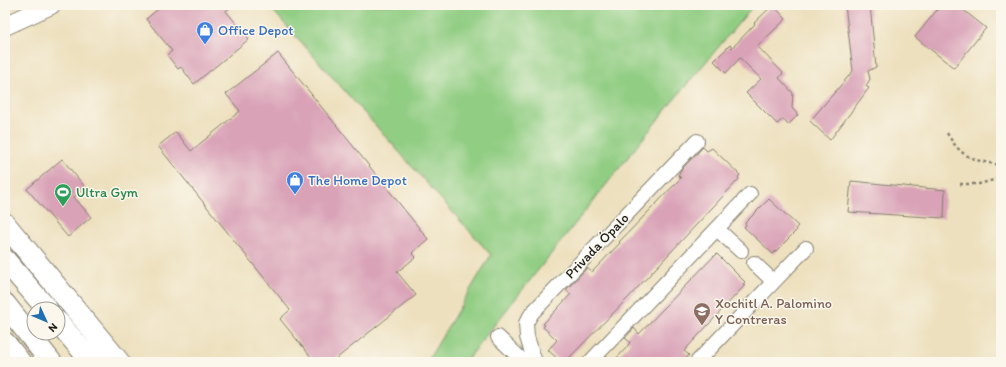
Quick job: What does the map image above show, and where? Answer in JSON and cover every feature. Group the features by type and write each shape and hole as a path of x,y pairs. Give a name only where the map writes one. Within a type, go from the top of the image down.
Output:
{"highway":[{"path":"5,224 119,362"},
{"path":"5,260 40,301"},
{"path":"5,304 51,362"},
{"path":"66,331 92,362"},
{"path":"5,343 20,362"}],"main road":[{"path":"5,26 51,5"}],"street":[{"name":"Privada Ópalo","path":"535,362 527,337 526,323 532,314 697,141"},
{"path":"590,362 750,194"},
{"path":"717,229 741,251"},
{"path":"697,362 806,248"},
{"path":"754,263 773,282"},
{"path":"498,337 524,362"}],"path":[{"path":"947,133 955,146 969,158 1001,165"},
{"path":"960,184 979,184 1001,178"}],"green space":[{"path":"268,5 754,5 672,102 465,362 427,362 491,255"}],"building":[{"name":"Office Depot","path":"163,5 233,5 226,11 249,39 194,84 181,67 178,69 167,55 172,51 146,19"},
{"path":"773,5 786,19 757,46 783,73 779,78 793,93 792,108 798,115 788,125 783,119 777,124 746,93 761,79 740,58 726,73 714,61 730,45 732,48 755,24 754,23"},
{"path":"845,5 870,5 876,67 868,71 870,79 866,86 869,88 830,140 810,121 853,71"},
{"path":"941,5 957,5 986,28 954,68 915,37"},
{"name":"The Home Depot","path":"278,53 428,239 412,253 416,257 397,272 416,295 332,362 315,362 280,319 290,310 158,146 176,132 191,151 240,111 226,94"},
{"path":"703,147 707,151 712,148 740,175 738,177 739,179 628,298 565,362 561,362 548,350 557,340 543,327 545,325 543,324 571,294 566,290 587,268 592,272 620,243 619,242 681,178 678,175 681,170"},
{"name":"Ultra Gym","path":"62,159 85,187 74,197 91,217 68,237 27,189"},
{"path":"851,181 945,190 944,218 848,212"},
{"path":"769,199 798,226 796,228 797,230 773,254 744,227 746,225 745,223"},
{"path":"717,254 745,282 743,284 745,285 684,351 689,355 683,362 678,362 675,359 672,362 613,362 627,347 630,342 625,338 634,328 639,334"}],"place":[{"name":"Office Depot","path":"205,45"},
{"name":"The Home Depot","path":"295,195"},
{"name":"Ultra Gym","path":"63,207"},
{"name":"Xochitl A. Palomino Y Contreras","path":"702,326"}]}
